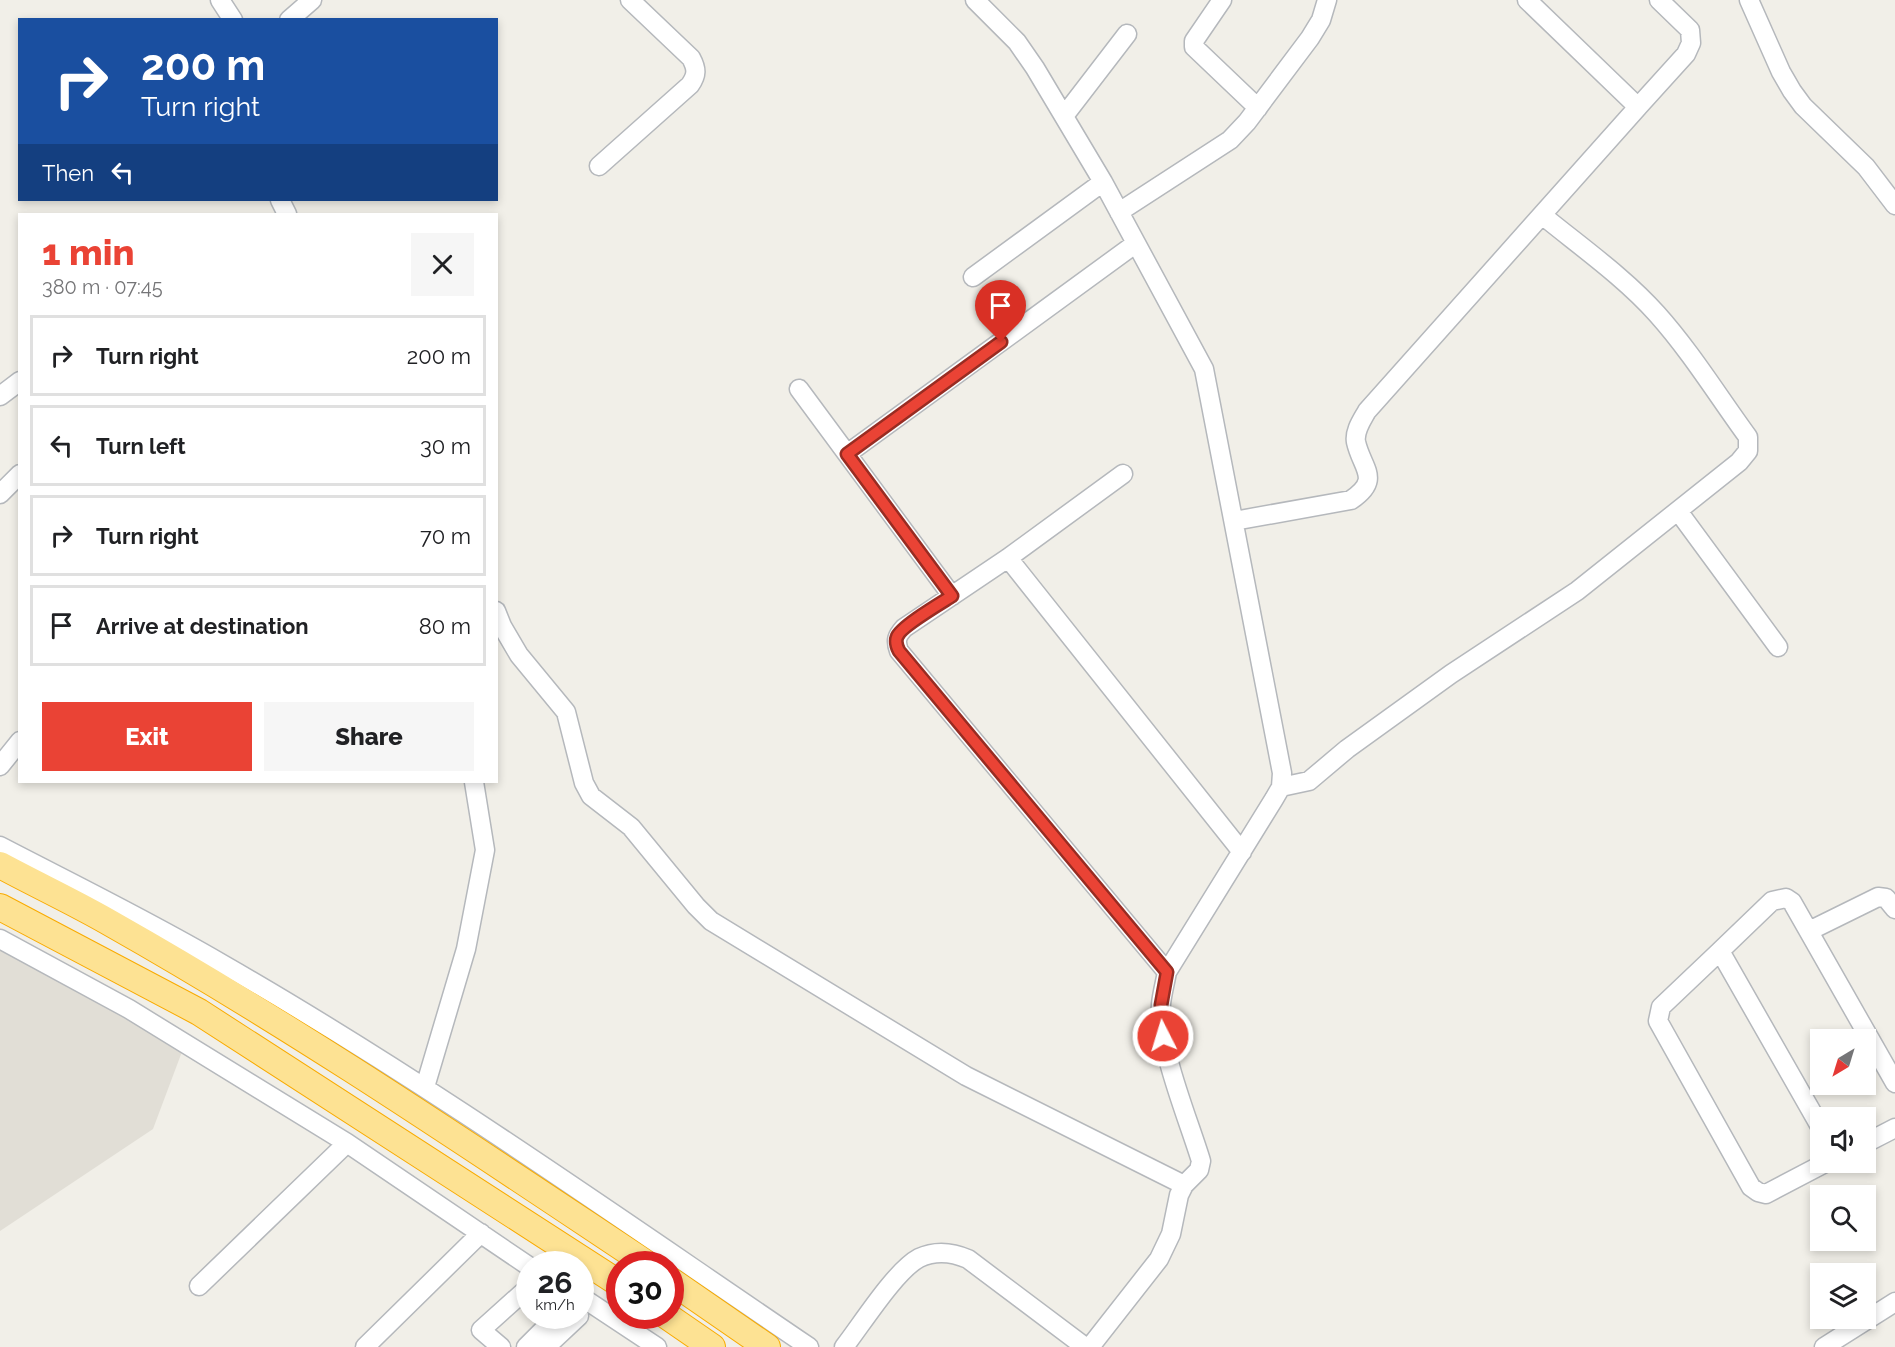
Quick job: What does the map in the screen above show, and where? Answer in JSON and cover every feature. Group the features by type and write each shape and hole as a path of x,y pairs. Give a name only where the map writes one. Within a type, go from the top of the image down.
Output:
{"highway":[{"path":"0,865 111,923 206,978 414,1109 627,1251"},
{"path":"0,907 187,1005 606,1275"},
{"path":"684,1290 767,1347"},
{"path":"684,1328 712,1347"}],"street":[{"path":"220,0 232,18"},
{"path":"291,18 312,0"},
{"path":"598,166 690,85 695,77 696,67 691,58 630,0"},
{"path":"975,0 1017,42 1064,116 1103,182 1204,369 1282,773 1281,787 1167,972 1161,1005 1163,1036 1201,1161 1199,1170 1184,1185 1179,1195 1171,1234 1159,1258 1090,1347"},
{"path":"1222,0 1194,42 1194,47 1258,108"},
{"path":"1119,212 1230,140 1258,108 1310,38 1321,20 1327,0"},
{"path":"1527,0 1638,107"},
{"path":"1234,521 1351,500 1360,493 1367,483 1368,472 1356,441 1358,425 1367,411 1686,54 1691,44 1690,30 1659,0"},
{"path":"1749,0 1781,72 1792,91 1803,106 1866,167 1895,205"},
{"path":"1064,116 1126,34"},
{"path":"974,277 1103,182"},
{"path":"1281,787 1309,782 1347,749 1451,674 1577,591 1678,512 1739,462 1748,451 1748,437 1657,314 1639,296 1542,215"},
{"path":"847,454 1135,244"},
{"path":"0,396 18,382"},
{"path":"799,389 952,596"},
{"path":"1123,474 1008,558 904,628 897,636 896,644 899,651 1167,972"},
{"path":"0,494 18,476"},
{"path":"1678,512 1778,647"},
{"path":"1008,558 1242,852"},
{"path":"498,616 519,655 566,711 584,783 591,796 631,827 711,921 966,1076 1184,1185"},
{"path":"0,766 18,744"},
{"path":"425,1087 466,949 485,850 474,783"},
{"path":"0,846 226,966 425,1087 809,1347"},
{"path":"1810,1171 1766,1194 1751,1187 1658,1021 1661,1007 1772,901 1786,897 1792,902 1809,931 1895,1083"},
{"path":"1809,931 1878,897 1886,898 1895,909"},
{"path":"0,939 129,1009 347,1143 516,1257"},
{"path":"1720,951 1810,1109"},
{"path":"1876,1138 1895,1128"},
{"path":"199,1286 347,1143"},
{"path":"365,1347 480,1233"},
{"path":"844,1347 906,1269 918,1259 947,1252 956,1253 968,1260 1085,1347"},
{"path":"501,1347 481,1330 516,1299"},
{"path":"1824,1347 1895,1302"},
{"path":"594,1313 657,1347"},
{"path":"526,1347 544,1329"},
{"path":"546,1347 563,1329"}],"shaded area":[{"path":"0,949 183,1049 153,1129 0,1231"}],"route":[{"path":"1001,342 847,454 952,596 904,628 897,636 896,644 899,651 1167,972 1161,1005 1163,1036"}]}
